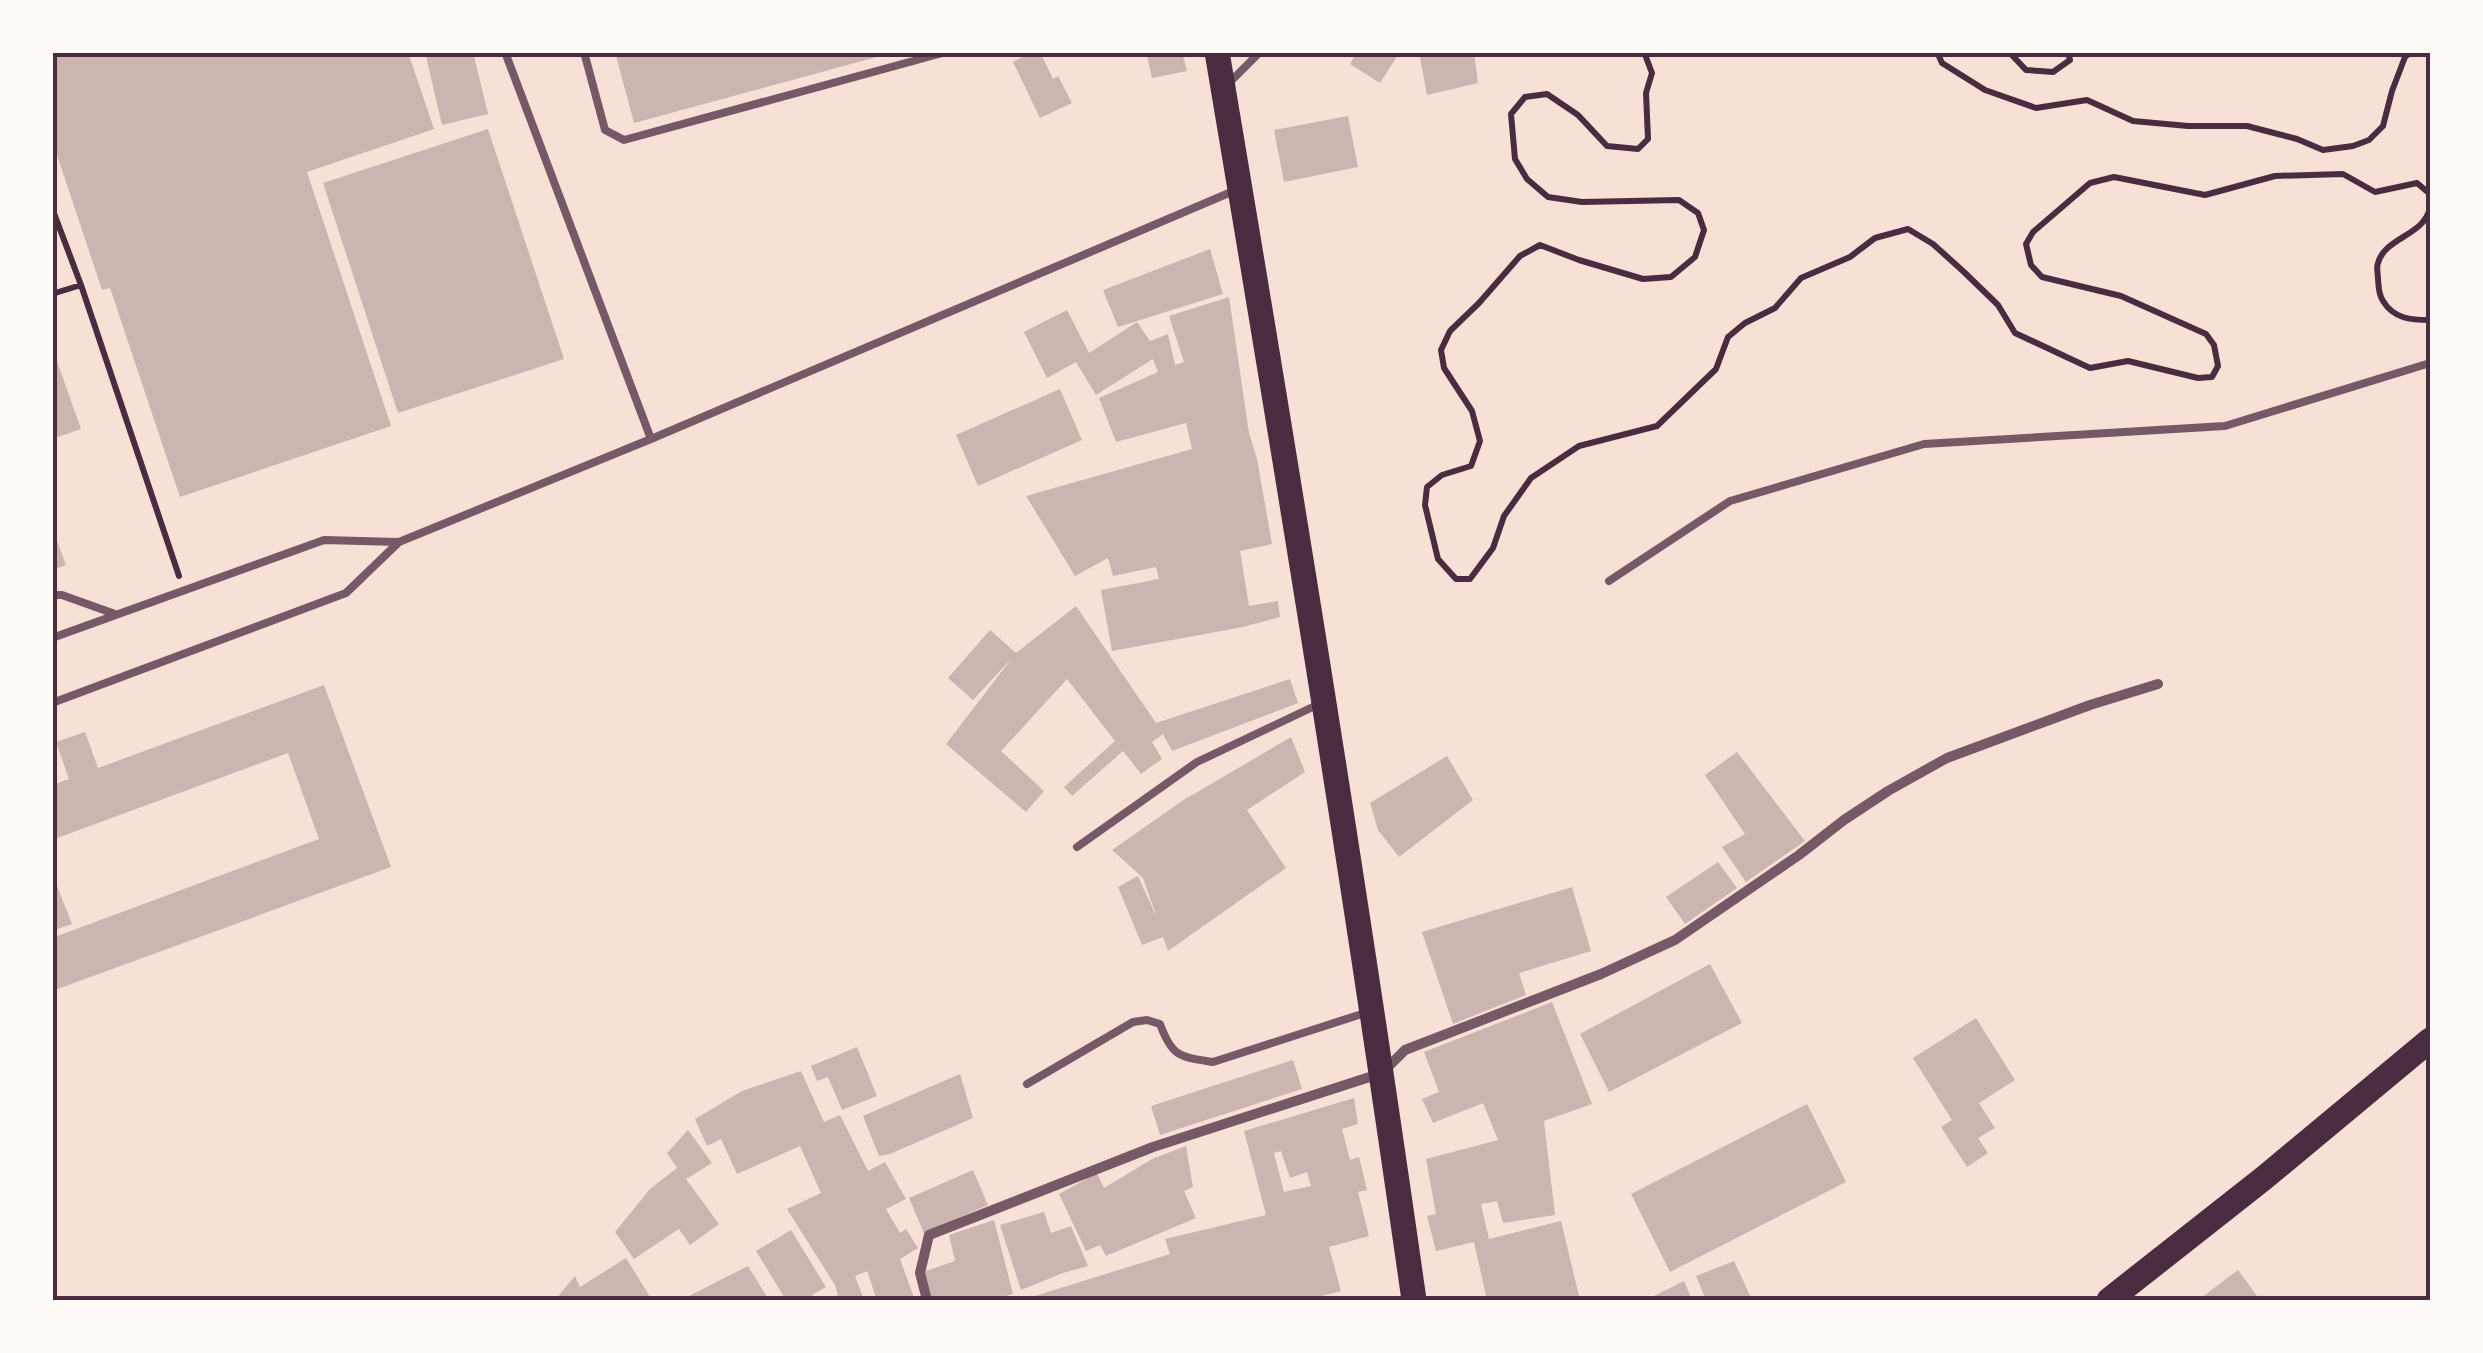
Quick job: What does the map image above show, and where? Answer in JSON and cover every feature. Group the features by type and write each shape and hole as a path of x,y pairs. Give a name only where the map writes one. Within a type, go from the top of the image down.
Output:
{"main road":[{"path":"1217,52 1325,702 1414,1300"},
{"path":"2109,1300 2430,1040"}],"street":[{"path":"927,1300 920,1273 929,1235 1153,1146 1382,1073 1405,1050 1601,974 1675,940 1844,820 1947,758 2158,684"}],"lane":[{"path":"505,52 651,439"},
{"path":"584,52 604,130 624,140 946,52"},
{"path":"1223,88 1260,52"},
{"path":"52,703 346,593 399,542 1241,188"},
{"path":"1609,582 1730,501 1924,444 2225,426 2430,363"},
{"path":"52,638 324,540 399,542"},
{"path":"52,595 116,614"},
{"path":"1077,847 1196,762 1325,702"},
{"path":"1027,1084 1133,1022 1147,1020 1160,1024 1168,1047 1187,1058 1214,1062 1373,1010"}],"path":[{"path":"1644,52 1652,72 1646,93 1648,139 1638,149 1607,146 1578,115 1547,94 1526,96 1511,114 1515,159 1527,179 1548,198 1582,202 1680,200 1698,212 1704,230 1694,258 1671,276 1644,279 1540,245 1520,256 1450,331 1442,350 1444,368 1472,412 1480,441 1472,466 1442,475 1427,487 1424,505 1438,559 1456,579 1470,579 1493,548 1504,516 1531,478 1579,446 1656,426 1716,369 1728,337 1775,308 1801,278 1850,257 1874,238 1908,229 1933,244 1998,306 2016,333 2090,368 2128,361 2198,378 2212,377 2218,366 2214,345 2206,334 2122,296 2042,277 2030,265 2026,244 2033,232 2090,183 2114,177 2205,195 2275,176 2343,174 2375,192 2417,183 2430,194"},
{"path":"1937,52 1942,63 1985,90 2036,108 2088,100 2133,121 2247,126 2296,138 2324,150 2369,140 2383,126 2392,91 2405,57 2411,52"},
{"path":"2010,52 2026,70 2053,72 2070,60 2068,52"},
{"path":"52,208 184,589"},
{"path":"2430,208 2428,217 2412,233 2391,245 2378,262 2379,293 2390,311 2410,320 2430,320"},
{"path":"52,294 81,285"}],"building":[{"path":"52,52 408,52 434,129 307,172 391,426 180,497 110,288 102,290 52,140"},
{"path":"425,52 473,52 488,114 442,125"},
{"path":"615,52 888,52 888,54 634,123"},
{"path":"1040,52 1053,79 1058,76 1072,103 1040,118 1013,62"},
{"path":"1146,52 1182,52 1187,71 1152,78"},
{"path":"1357,52 1398,55 1380,83 1350,64"},
{"path":"1419,52 1474,52 1478,83 1427,95"},
{"path":"1348,116 1358,167 1284,182 1274,130"},
{"path":"488,129 564,359 398,413 323,183"},
{"path":"1210,249 1223,294 1118,327 1103,290"},
{"path":"1229,297 1249,433 1272,544 1240,551 1249,606 1278,601 1280,617 1112,651 1101,590 1159,579 1156,567 1113,576 1108,558 1075,576 1026,496 1192,449 1186,423 1116,442 1099,398 1158,372 1153,359 1096,395 1076,362 1047,378 1024,332 1067,310 1089,353 1137,322 1150,341 1168,334 1175,365 1184,362 1169,316"},
{"path":"52,347 81,429 52,439"},
{"path":"1060,389 1082,440 978,486 956,435"},
{"path":"52,527 66,565 52,570"},
{"path":"1076,606 1156,723 1290,679 1298,703 1172,751 1163,734 1152,742 1162,759 1141,774 1123,751 1072,796 1064,787 1115,741 1067,679 1001,751 1044,791 1026,812 946,744 1012,658 973,700 948,678 990,630 1016,653"},
{"path":"324,685 391,867 52,991 52,938 319,839 288,753 52,840 52,785 69,779 56,742 85,732 98,768"},
{"path":"1291,737 1305,772 1247,810 1286,868 1168,951 1163,937 1142,945 1118,887 1138,876 1157,918 1143,878 1112,850 1182,801"},
{"path":"1737,752 1805,841 1746,882 1722,847 1745,834 1705,775"},
{"path":"1447,756 1473,800 1399,857 1378,830 1370,803"},
{"path":"1718,862 1737,888 1685,924 1666,897"},
{"path":"52,873 72,924 52,931"},
{"path":"1572,887 1591,951 1519,973 1526,995 1453,1024 1422,932"},
{"path":"1710,964 1742,1023 1609,1092 1580,1034"},
{"path":"1552,1002 1592,1104 1544,1121 1555,1215 1503,1223 1497,1201 1481,1204 1489,1239 1561,1221 1580,1300 1487,1300 1474,1242 1436,1251 1427,1216 1436,1214 1426,1159 1498,1140 1483,1103 1433,1123 1422,1099 1439,1092 1424,1052"},
{"path":"1976,1018 2015,1080 1979,1103 1995,1128 1978,1138 1988,1153 1967,1167 1941,1127 1952,1120 1913,1058"},
{"path":"857,1047 877,1096 842,1110 828,1077 817,1081 811,1066"},
{"path":"1293,1060 1302,1089 1160,1135 1151,1106"},
{"path":"801,1071 824,1122 840,1115 868,1171 885,1162 906,1199 886,1209 900,1233 906,1229 918,1248 900,1259 915,1300 877,1300 867,1271 855,1276 864,1300 825,1300 838,1295 835,1285 787,1209 821,1193 800,1146 737,1174 721,1139 707,1146 695,1119 742,1091"},
{"path":"960,1074 973,1118 879,1156 863,1116"},
{"path":"1354,1098 1358,1124 1342,1129 1350,1160 1359,1157 1367,1190 1358,1192 1369,1236 1329,1247 1341,1291 1306,1300 1022,1300 1170,1254 1165,1239 1266,1215 1244,1131","holes":["1281,1151 1290,1178 1307,1172 1311,1186 1284,1192 1274,1153"]},
{"path":"1807,1104 1846,1182 1670,1272 1631,1194"},
{"path":"688,1130 712,1163 686,1179 719,1224 690,1245 679,1229 634,1259 615,1232 650,1189 677,1168 667,1153"},
{"path":"1186,1146 1193,1187 1184,1191 1196,1218 1106,1256 1100,1245 1086,1251 1059,1194 1097,1173 1104,1188 1152,1159"},
{"path":"973,1170 988,1205 924,1233 909,1198"},
{"path":"1044,1212 1051,1233 1071,1226 1088,1266 1021,1290 1000,1225"},
{"path":"994,1220 1013,1294 991,1300 932,1300 923,1272 955,1261 949,1235"},
{"path":"791,1230 826,1287 812,1295 815,1300 786,1300 756,1251"},
{"path":"626,1258 652,1300 555,1300 575,1276 580,1287"},
{"path":"1734,1261 1752,1300 1706,1300 1696,1276"},
{"path":"748,1266 769,1300 681,1300"},
{"path":"2238,1270 2260,1300 2198,1300"},
{"path":"1684,1281 1692,1300 1646,1300"}]}
